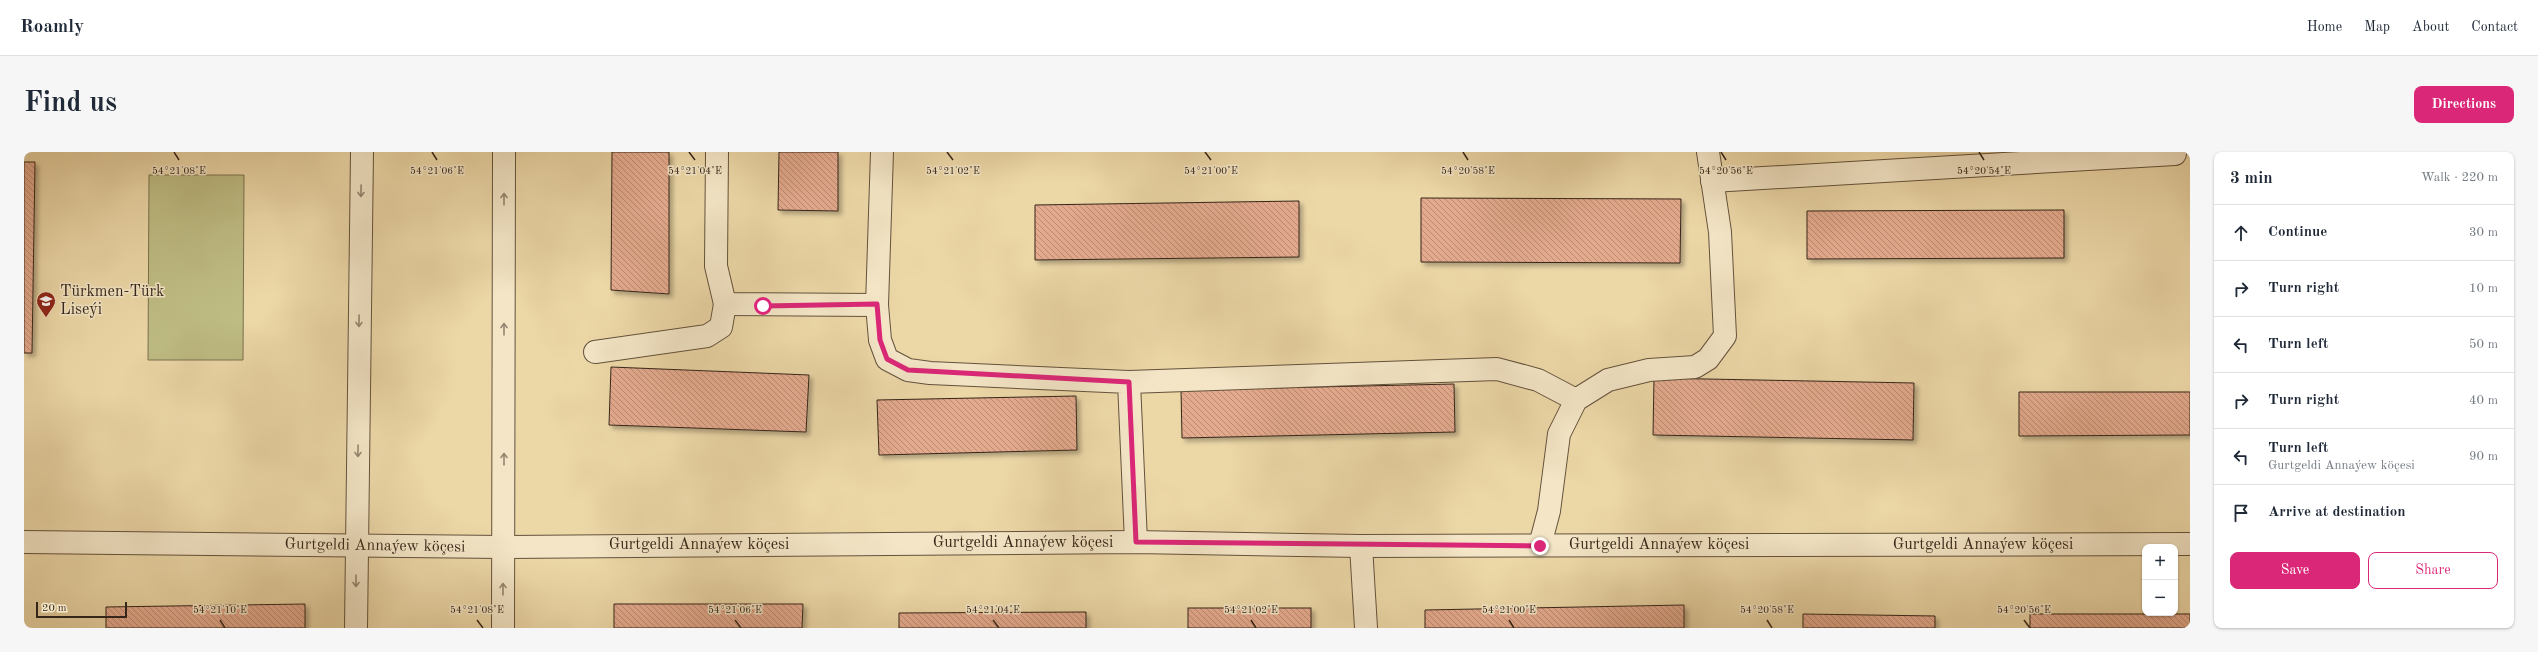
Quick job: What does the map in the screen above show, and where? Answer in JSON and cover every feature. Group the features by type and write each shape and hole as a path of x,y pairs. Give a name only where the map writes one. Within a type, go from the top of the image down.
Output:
{"street":[{"path":"356,628 362,152"},
{"path":"503,628 504,152"},
{"path":"595,352 707,336 721,327 725,304 716,266 717,152"},
{"path":"882,152 877,304 880,340 887,359 908,370 1129,382 1497,369 1538,380 1576,400"},
{"path":"1540,546 1549,511 1559,434 1576,400 1608,380 1649,370 1695,367 1708,360 1725,336 1720,232 1708,152"},
{"path":"1712,181 2175,154"},
{"path":"725,304 877,304"},
{"path":"1129,382 1136,542"},
{"name":"Gurtgeldi Annaýew köçesi","path":"24,542 503,547 1136,542 1361,546 2190,544"},
{"path":"1361,546 1366,628"}],"shaded area":[{"path":"149,175 244,175 243,360 148,360"}],"building":[{"path":"612,152 669,152 669,294 611,290"},
{"path":"779,152 838,152 838,211 778,210"},
{"path":"24,162 35,162 32,353 24,353"},
{"path":"1421,198 1681,199 1680,263 1421,262"},
{"path":"1299,201 1299,257 1035,260 1035,205"},
{"path":"2064,210 2064,258 1807,259 1807,211"},
{"path":"611,367 809,375 806,432 609,425"},
{"path":"1654,378 1914,383 1913,440 1653,435"},
{"path":"1454,384 1455,432 1182,438 1181,390"},
{"path":"2019,392 2190,392 2190,435 2019,436"},
{"path":"1076,396 1077,450 879,455 877,400"},
{"path":"305,604 305,628 106,628 106,607"},
{"path":"614,604 803,604 802,628 614,628"},
{"path":"1684,605 1684,628 1425,628 1425,610"},
{"path":"1188,608 1311,608 1311,628 1188,628"},
{"path":"1086,612 1086,628 899,628 899,613"},
{"path":"1803,614 1935,616 1935,628 1803,628"},
{"path":"2030,614 2142,614 2142,616 2178,616 2178,614 2190,614 2190,628 2030,628"}],"place":[{"name":"Türkmen-Türk Liseýi","path":"46,318"}],"route":[{"path":"763,306 877,304 880,340 887,359 908,370 930,373 1129,382 1136,542 1361,546 1540,546"}]}
